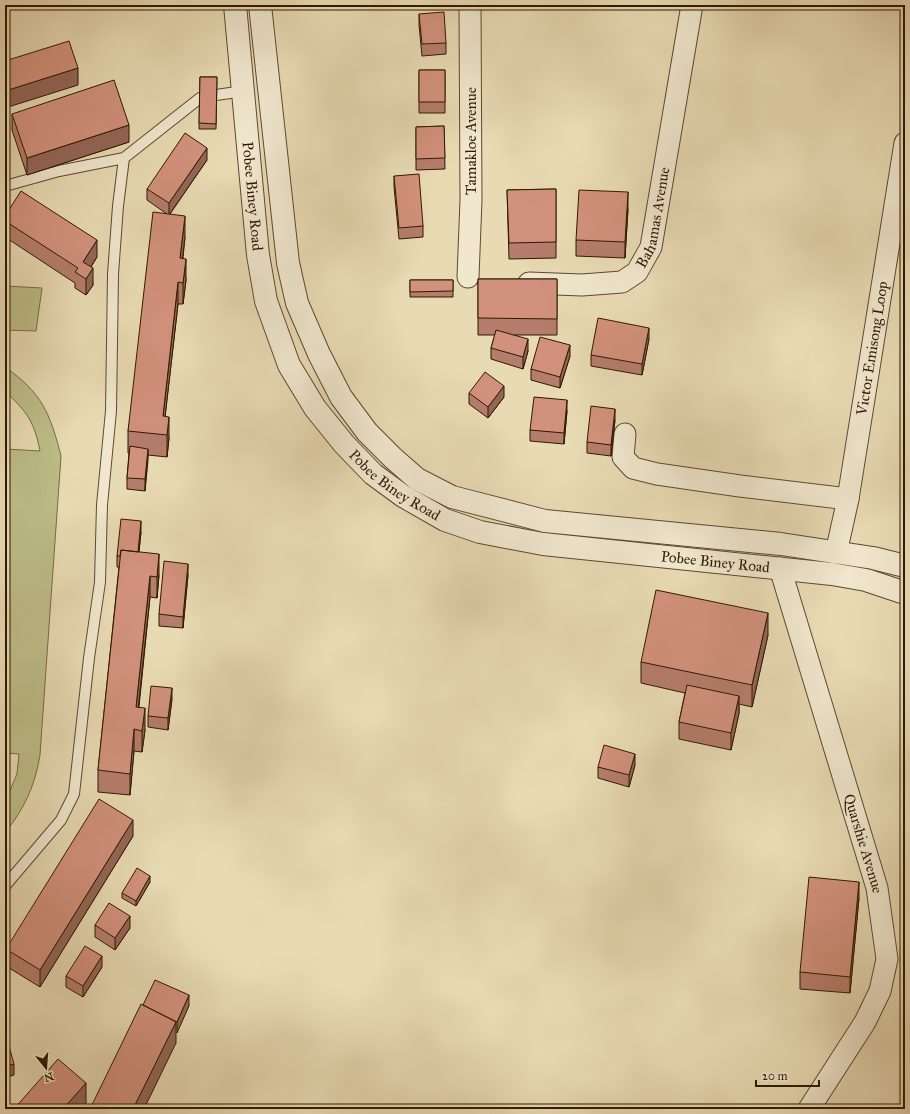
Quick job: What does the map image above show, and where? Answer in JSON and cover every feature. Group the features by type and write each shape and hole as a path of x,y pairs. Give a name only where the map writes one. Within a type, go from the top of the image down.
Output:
{"street":[{"name":"Pobee Biney Road","path":"235,5 258,255 266,301 289,365 315,408 344,444 373,474 403,496 445,520 480,532 543,544 832,574 866,580 905,593"},
{"name":"Pobee Biney Road","path":"260,5 288,263 297,304 319,354 341,397 367,432 417,479 452,497 545,521 781,544 873,558 905,566"},
{"name":"Tamakloe Avenue","path":"470,5 471,200 480,280"},
{"name":"Bahamas Avenue","path":"513,282 582,285 622,282 637,272 651,247 692,5"},
{"name":"Victor Emisong Loop","path":"836,553 848,499 905,143"},
{"path":"624,434 623,457 633,468 657,474 740,486 848,499"},
{"name":"Quarshie Avenue","path":"780,568 877,888 887,959 880,991 865,1022 809,1109"}],"lane":[{"path":"216,95 244,91"},
{"path":"5,186 59,172 124,158 200,98"},
{"path":"5,886 61,820 74,794 89,658 100,582 102,505 111,411 113,274 118,206 124,158"}],"green space":[{"path":"5,286 42,288 36,331 5,330"},
{"path":"5,367 28,386 43,405 53,428 61,456 40,755 35,777 28,797 18,815 5,833 5,802 17,774 19,754 5,753 5,449 40,451 32,424 24,411 5,391"}],"building":[{"path":"444,12 446,43 422,44 419,14"},
{"path":"69,41 78,68 5,91 5,61"},
{"path":"419,70 445,70 445,102 419,102"},
{"path":"200,77 217,77 216,124 199,123"},
{"path":"114,80 129,125 27,158 12,114"},
{"path":"444,126 445,158 416,159 416,127"},
{"path":"185,133 207,148 169,203 147,189"},
{"path":"419,174 423,226 399,228 394,176"},
{"path":"556,189 556,242 509,243 507,190"},
{"path":"579,190 628,192 625,242 576,240"},
{"path":"21,191 97,240 83,262 93,268 86,279 75,272 78,268 5,221 5,216"},
{"path":"153,212 185,216 180,258 186,259 183,283 178,282 163,416 169,417 167,435 128,431"},
{"path":"478,279 557,279 557,319 478,318"},
{"path":"410,280 453,280 453,291 410,292"},
{"path":"598,318 649,328 642,364 591,355"},
{"path":"496,330 528,339 523,357 491,348"},
{"path":"540,337 570,345 560,377 531,369"},
{"path":"485,372 504,386 488,407 469,393"},
{"path":"534,397 567,400 564,433 530,430"},
{"path":"591,406 615,409 611,445 587,442"},
{"path":"130,446 148,449 145,479 127,478"},
{"path":"121,519 141,521 138,552 121,550 120,556 117,556"},
{"path":"121,550 159,554 157,577 150,576 136,707 145,708 142,731 134,729 130,774 98,770"},
{"path":"164,561 188,564 183,617 159,614"},
{"path":"656,590 768,613 752,685 641,662"},
{"path":"687,685 739,696 731,733 679,722"},
{"path":"151,686 172,688 168,718 148,716"},
{"path":"604,745 635,754 629,775 598,767"},
{"path":"99,799 133,820 40,970 6,949"},
{"path":"137,868 150,876 136,901 122,893"},
{"path":"809,877 859,882 850,977 800,972"},
{"path":"109,903 130,916 115,938 95,925"},
{"path":"85,946 102,956 83,986 66,976"},
{"path":"155,980 189,995 177,1022 143,1005"},
{"path":"141,1004 176,1022 133,1109 90,1109"},
{"path":"5,1032 14,1064 5,1066"},
{"path":"58,1059 86,1083 63,1109 14,1109"}]}
